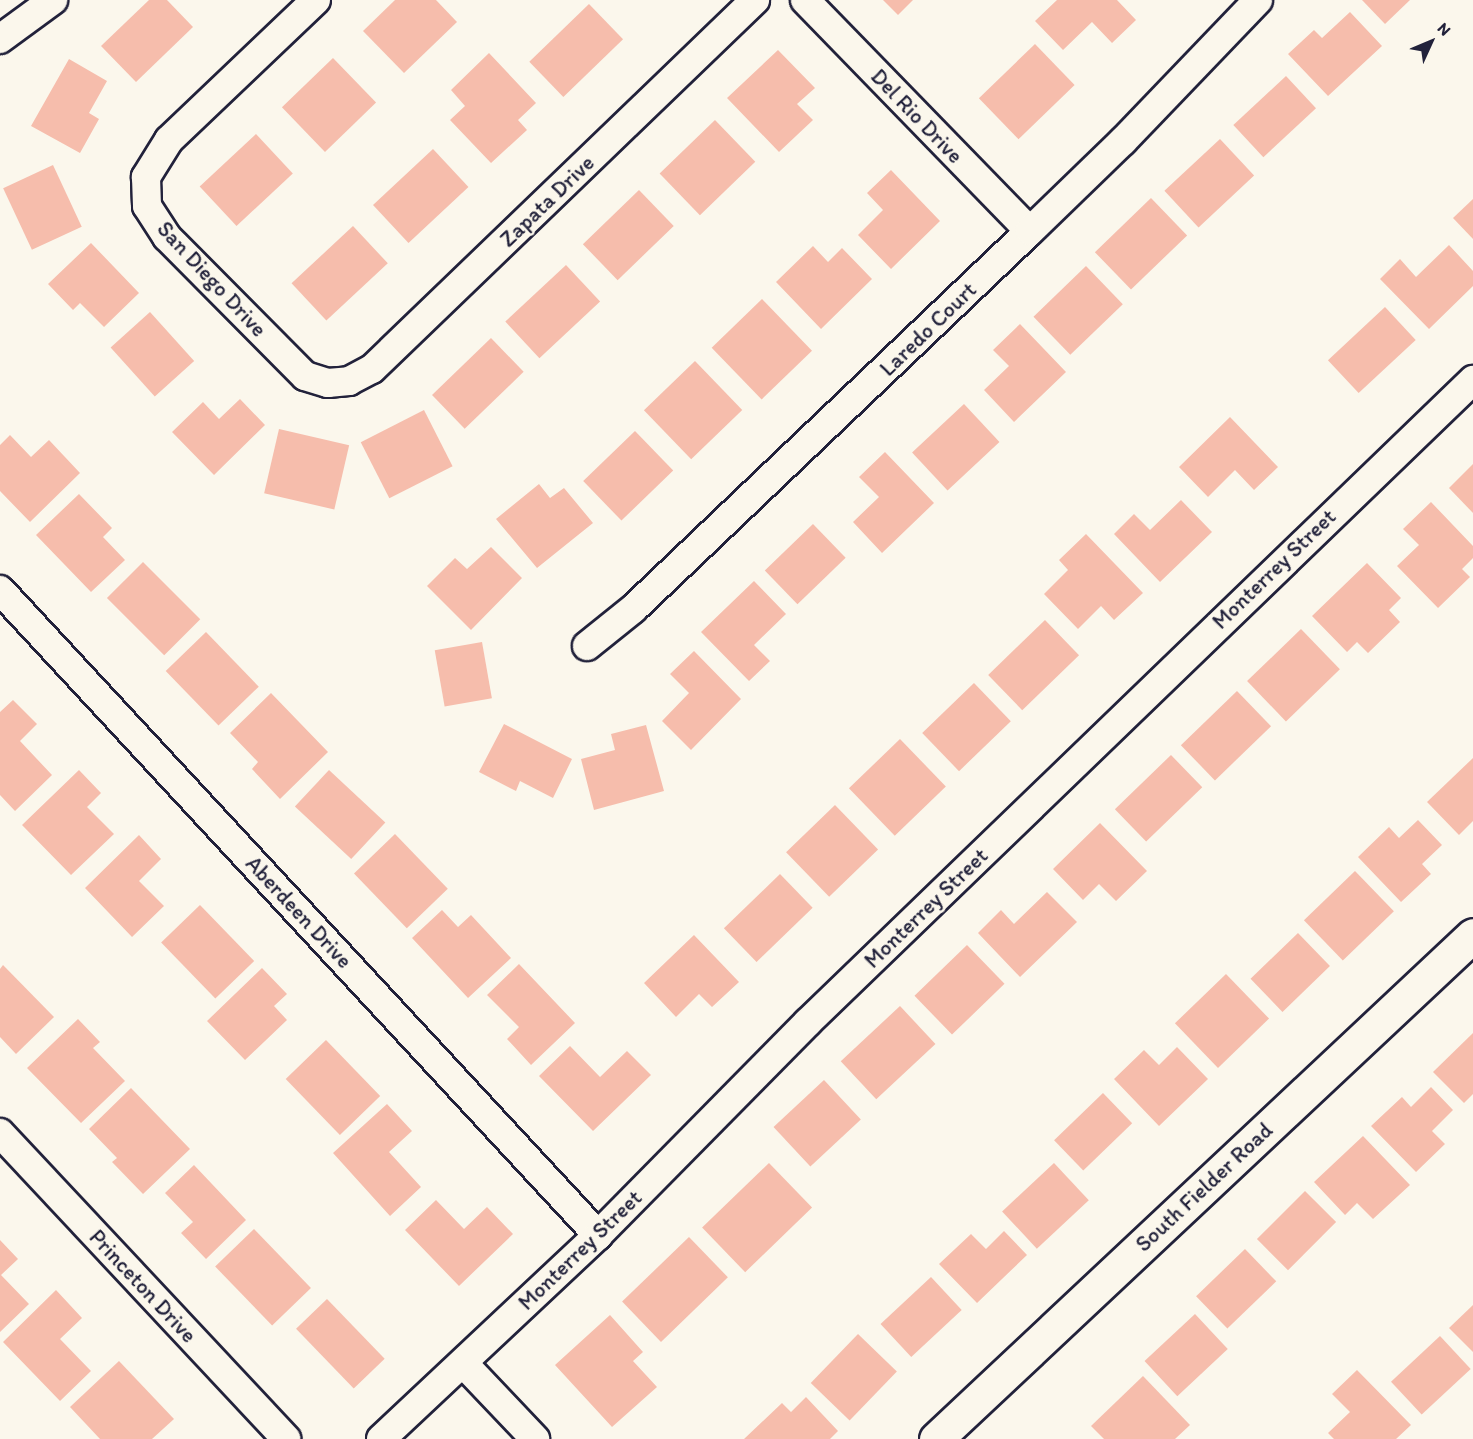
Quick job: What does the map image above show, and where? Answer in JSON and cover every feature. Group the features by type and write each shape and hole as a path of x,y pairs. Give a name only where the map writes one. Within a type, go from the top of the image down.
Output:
{"street":[{"path":"0,39 53,0"},
{"name":"San Diego Drive","path":"316,0 169,140 146,177 147,206 167,237 305,376 328,383"},
{"name":"Zapata Drive","path":"328,383 349,381 372,369 755,0"},
{"name":"Del Rio Drive","path":"805,0 1030,231"},
{"name":"Laredo Court","path":"587,646 642,601 1030,231 1123,141 1258,0"},
{"name":"Monterrey Street","path":"381,1439 598,1234 816,1015 1473,380"},
{"name":"Aberdeen Drive","path":"0,590 598,1234"},
{"name":"South Fielder Road","path":"936,1439 1473,935"},
{"name":"Princeton Drive","path":"0,1133 286,1439"},
{"path":"463,1363 535,1439"}],"building":[{"path":"149,0 167,0 193,27 136,82 101,46"},
{"path":"395,0 436,0 457,22 404,73 363,31"},
{"path":"883,0 913,0 898,15"},
{"path":"1057,0 1117,0 1136,20 1112,43 1092,22 1063,50 1035,21"},
{"path":"1362,0 1410,0 1385,24"},
{"path":"589,4 623,39 563,97 529,62"},
{"path":"1350,12 1382,46 1328,96 1288,54 1314,30 1322,38"},
{"path":"1035,44 1075,85 1018,139 979,98"},
{"path":"778,50 815,88 797,104 813,120 779,152 727,98"},
{"path":"489,53 536,103 518,120 527,130 491,163 450,120 465,106 451,90"},
{"path":"333,58 376,103 325,152 282,107"},
{"path":"69,59 107,81 89,113 99,119 80,153 31,126"},
{"path":"1286,76 1316,108 1263,157 1233,125"},
{"path":"715,120 755,162 700,215 660,173"},
{"path":"256,134 293,173 237,226 200,187"},
{"path":"1220,139 1254,176 1199,227 1164,191"},
{"path":"433,149 468,187 408,243 373,205"},
{"path":"53,165 82,227 32,250 3,188"},
{"path":"891,170 940,221 891,269 858,235 883,210 867,193"},
{"path":"639,190 674,226 618,280 583,244"},
{"path":"1151,198 1187,235 1131,290 1095,252"},
{"path":"1473,199 1473,239 1453,218"},
{"path":"353,226 388,263 326,321 292,283"},
{"path":"91,243 139,293 104,327 80,303 73,310 48,284"},
{"path":"1449,245 1473,271 1473,286 1429,329 1380,279 1400,259 1416,277"},
{"path":"813,246 828,262 842,248 872,279 821,329 776,282"},
{"path":"566,265 600,302 539,358 505,322"},
{"path":"1086,266 1123,304 1070,355 1033,317"},
{"path":"762,299 812,351 762,399 712,348"},
{"path":"1385,307 1416,340 1359,393 1328,360"},
{"path":"150,312 194,361 155,397 111,347"},
{"path":"1020,324 1066,372 1014,422 984,390 1009,366 993,350"},
{"path":"491,338 524,372 465,429 432,395"},
{"path":"695,361 742,410 691,459 644,410"},
{"path":"240,399 265,425 214,475 172,432 203,402 219,419"},
{"path":"964,404 999,442 948,490 912,452"},
{"path":"424,410 453,466 389,498 361,442"},
{"path":"1230,417 1278,467 1254,490 1235,470 1208,497 1179,467"},
{"path":"279,429 349,445 334,510 264,493"},
{"path":"635,431 673,471 621,521 583,481"},
{"path":"10,435 31,457 49,440 80,473 30,522 0,491 0,445"},
{"path":"885,452 934,503 882,553 853,522 879,497 859,477"},
{"path":"1473,464 1473,513 1449,488"},
{"path":"539,484 550,498 564,488 593,523 537,568 496,519"},
{"path":"79,494 112,528 103,537 125,560 91,592 36,535"},
{"path":"1181,500 1212,532 1160,582 1114,534 1134,514 1150,530"},
{"path":"1431,502 1473,546 1473,558 1462,569 1470,577 1438,608 1397,566 1419,545 1403,529"},
{"path":"813,524 846,558 797,604 765,571"},
{"path":"1086,534 1143,593 1114,620 1101,606 1078,629 1044,594 1068,570 1059,560"},
{"path":"491,547 522,578 471,630 427,586 455,558 467,569"},
{"path":"143,562 200,619 164,655 107,598"},
{"path":"1367,563 1401,598 1389,610 1400,622 1368,653 1357,642 1347,652 1312,616"},
{"path":"754,581 786,614 754,645 770,661 749,681 701,632"},
{"path":"1045,620 1079,655 1022,710 988,675"},
{"path":"1301,629 1340,669 1286,721 1247,681"},
{"path":"206,632 259,687 219,726 166,671"},
{"path":"482,642 492,698 445,706 435,650"},
{"path":"694,651 741,699 691,750 662,721 689,693 670,674"},
{"path":"974,683 1011,721 959,771 922,733"},
{"path":"1237,691 1271,726 1215,780 1181,745"},
{"path":"271,693 328,752 280,799 252,769 258,762 230,733"},
{"path":"13,700 37,724 20,741 52,775 15,811 0,795 0,712"},
{"path":"504,724 572,759 553,798 520,781 516,791 479,772"},
{"path":"646,725 664,791 594,810 581,759 615,750 611,734"},
{"path":"900,739 946,786 895,836 849,788"},
{"path":"1171,755 1202,787 1146,842 1115,809"},
{"path":"1473,758 1473,821 1459,835 1427,802"},
{"path":"79,770 101,793 87,807 114,834 71,875 22,825"},
{"path":"329,770 385,823 351,859 295,807"},
{"path":"835,805 878,850 829,897 786,852"},
{"path":"1418,820 1442,845 1422,864 1431,874 1401,902 1358,857 1389,827 1399,838"},
{"path":"1100,823 1147,871 1116,901 1099,884 1083,900 1053,869"},
{"path":"395,834 448,889 407,928 354,874"},
{"path":"139,835 161,859 139,881 164,906 132,937 85,888"},
{"path":"1355,871 1394,911 1343,961 1304,920"},
{"path":"780,874 813,908 757,962 724,928"},
{"path":"1047,892 1077,922 1020,977 978,933 1001,910 1014,924"},
{"path":"200,905 254,961 215,999 161,943"},
{"path":"442,910 458,927 471,915 511,958 468,998 412,938"},
{"path":"1298,933 1330,966 1282,1012 1251,979"},
{"path":"694,935 739,982 712,1007 699,994 676,1017 644,983"},
{"path":"967,945 1005,984 952,1035 914,996"},
{"path":"519,964 575,1023 531,1065 507,1039 519,1027 487,995"},
{"path":"3,965 54,1017 16,1054 0,1037 0,969"},
{"path":"262,968 287,994 274,1006 287,1020 245,1060 207,1021"},
{"path":"1226,974 1269,1019 1218,1068 1175,1023"},
{"path":"900,1006 935,1044 876,1099 841,1061"},
{"path":"78,1019 100,1042 93,1048 125,1081 81,1123 27,1068"},
{"path":"1473,1033 1473,1094 1464,1103 1433,1072"},
{"path":"326,1040 380,1096 340,1135 286,1079"},
{"path":"570,1046 600,1077 627,1051 651,1075 593,1131 539,1076"},
{"path":"1177,1047 1208,1079 1159,1126 1114,1079 1144,1050 1159,1065"},
{"path":"824,1080 861,1119 810,1167 774,1127"},
{"path":"1431,1087 1453,1110 1432,1131 1445,1144 1416,1172 1371,1126 1402,1097 1411,1107"},
{"path":"131,1088 190,1149 143,1194 112,1162 117,1158 89,1129"},
{"path":"1103,1093 1132,1123 1083,1170 1054,1140"},
{"path":"387,1104 412,1131 389,1152 421,1187 390,1216 333,1153"},
{"path":"1363,1136 1410,1185 1373,1219 1357,1203 1345,1215 1314,1182"},
{"path":"769,1163 812,1208 745,1272 702,1228"},
{"path":"1054,1163 1089,1200 1037,1249 1002,1211"},
{"path":"194,1165 246,1220 206,1259 181,1233 193,1222 165,1193"},
{"path":"1305,1191 1336,1222 1288,1270 1257,1239"},
{"path":"436,1200 464,1229 487,1207 513,1234 459,1286 405,1230"},
{"path":"254,1229 311,1288 272,1325 215,1267"},
{"path":"1004,1231 1027,1255 977,1303 939,1264 971,1234 986,1249"},
{"path":"689,1237 728,1277 661,1342 622,1302"},
{"path":"0,1240 18,1259 1,1275 29,1304 0,1332"},
{"path":"1245,1249 1276,1281 1227,1329 1196,1296"},
{"path":"931,1277 962,1310 911,1357 881,1324"},
{"path":"56,1290 82,1318 60,1339 91,1371 60,1401 3,1342"},
{"path":"327,1299 385,1359 354,1389 296,1329"},
{"path":"1473,1305 1473,1352 1449,1328"},
{"path":"1195,1314 1228,1349 1177,1396 1145,1361"},
{"path":"610,1315 643,1352 633,1361 657,1387 612,1427 555,1365"},
{"path":"858,1334 897,1372 850,1420 811,1383"},
{"path":"1440,1336 1471,1369 1422,1415 1391,1382"},
{"path":"119,1361 174,1419 152,1439 100,1439 70,1407"},
{"path":"1357,1370 1411,1425 1396,1439 1334,1439 1328,1433 1350,1412 1332,1394"},
{"path":"1143,1376 1190,1425 1175,1439 1104,1439 1091,1426"},
{"path":"806,1397 838,1431 830,1439 744,1439 782,1403 791,1412"}]}
